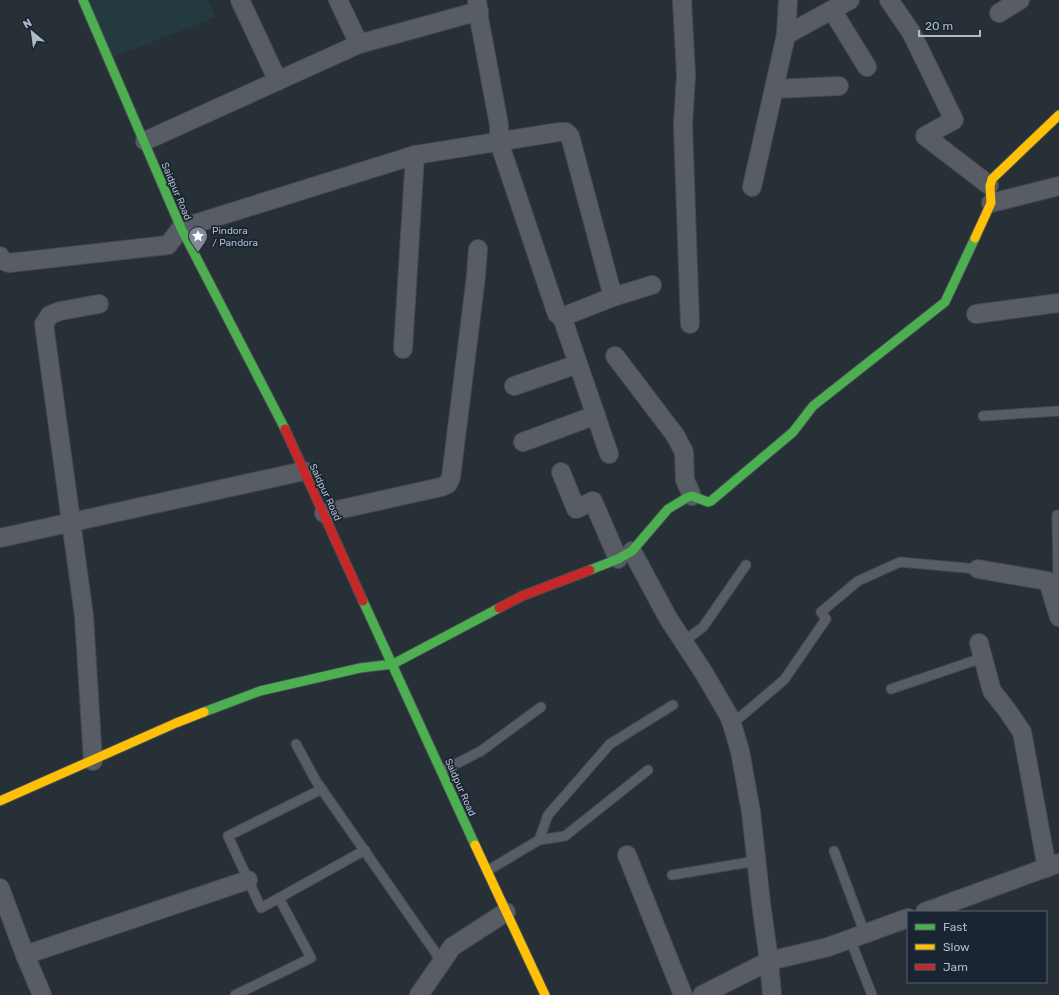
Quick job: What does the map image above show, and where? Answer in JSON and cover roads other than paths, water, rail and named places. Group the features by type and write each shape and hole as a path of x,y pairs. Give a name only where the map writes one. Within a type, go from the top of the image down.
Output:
{"street":[{"name":"Saidpur Road","path":"83,0 145,141 181,228 286,432 545,995"},
{"path":"240,0 278,81"},
{"path":"338,0 359,44"},
{"path":"682,0 686,75 683,125 690,324"},
{"path":"752,187 786,35 788,0"},
{"path":"786,35 850,0"},
{"path":"889,0 911,32 954,120 926,136 989,185"},
{"path":"999,13 1020,0"},
{"path":"145,141 359,44 478,5 499,125 499,142 557,314 562,317 609,454"},
{"path":"832,10 867,67"},
{"path":"774,89 838,86"},
{"path":"616,356 675,435 681,446 684,452 685,480 692,496 708,502 711,501 793,432 813,406 945,302 991,203 992,200 989,185 992,179 1059,115"},
{"path":"0,256 2,260 9,263 168,245 181,228 415,155 566,132 570,136 613,297"},
{"path":"403,349 415,155"},
{"path":"991,203 1059,186"},
{"path":"324,514 441,488 448,484 451,477 455,446 478,249"},
{"path":"562,317 613,297 652,285"},
{"path":"976,314 1059,303"},
{"path":"93,761 84,616 44,324 50,315 60,311 99,304"},
{"path":"514,386 578,364"},
{"path":"524,442 596,415"},
{"path":"0,538 304,471"},
{"path":"561,472 576,509 593,501 625,555 684,642 729,716 740,751 751,812 756,861 770,961 772,995"},
{"path":"0,801 176,723 260,691 360,668 393,664 522,596 625,555 668,509 692,496"},
{"path":"978,569 1048,581 1059,617"},
{"path":"928,911 1053,865 1022,732 1008,710 992,691 981,650"},
{"path":"626,855 683,995"},
{"path":"25,955 248,880"},
{"path":"0,888 25,955 42,995"},
{"path":"419,995 452,947 506,912"},
{"path":"702,995 770,961 828,947 907,918"}],"lane":[{"path":"984,416 1059,411"},
{"path":"1048,581 1058,578 1057,515 1059,515"},
{"path":"732,724 784,680 826,619 821,612 858,581 900,562 978,569"},
{"path":"684,642 703,627 746,564"},
{"path":"891,689 981,650"},
{"path":"539,840 548,815 610,744 673,706"},
{"path":"442,771 481,751 541,707"},
{"path":"296,744 322,789 442,962"},
{"path":"487,871 539,840 565,836 648,770"},
{"path":"322,789 228,836 261,908 365,850"},
{"path":"834,851 872,995"},
{"path":"672,875 756,861"},
{"path":"235,995 310,958 279,898"}],"place":[{"name":"Pindora / Pandora","path":"198,253"}]}
